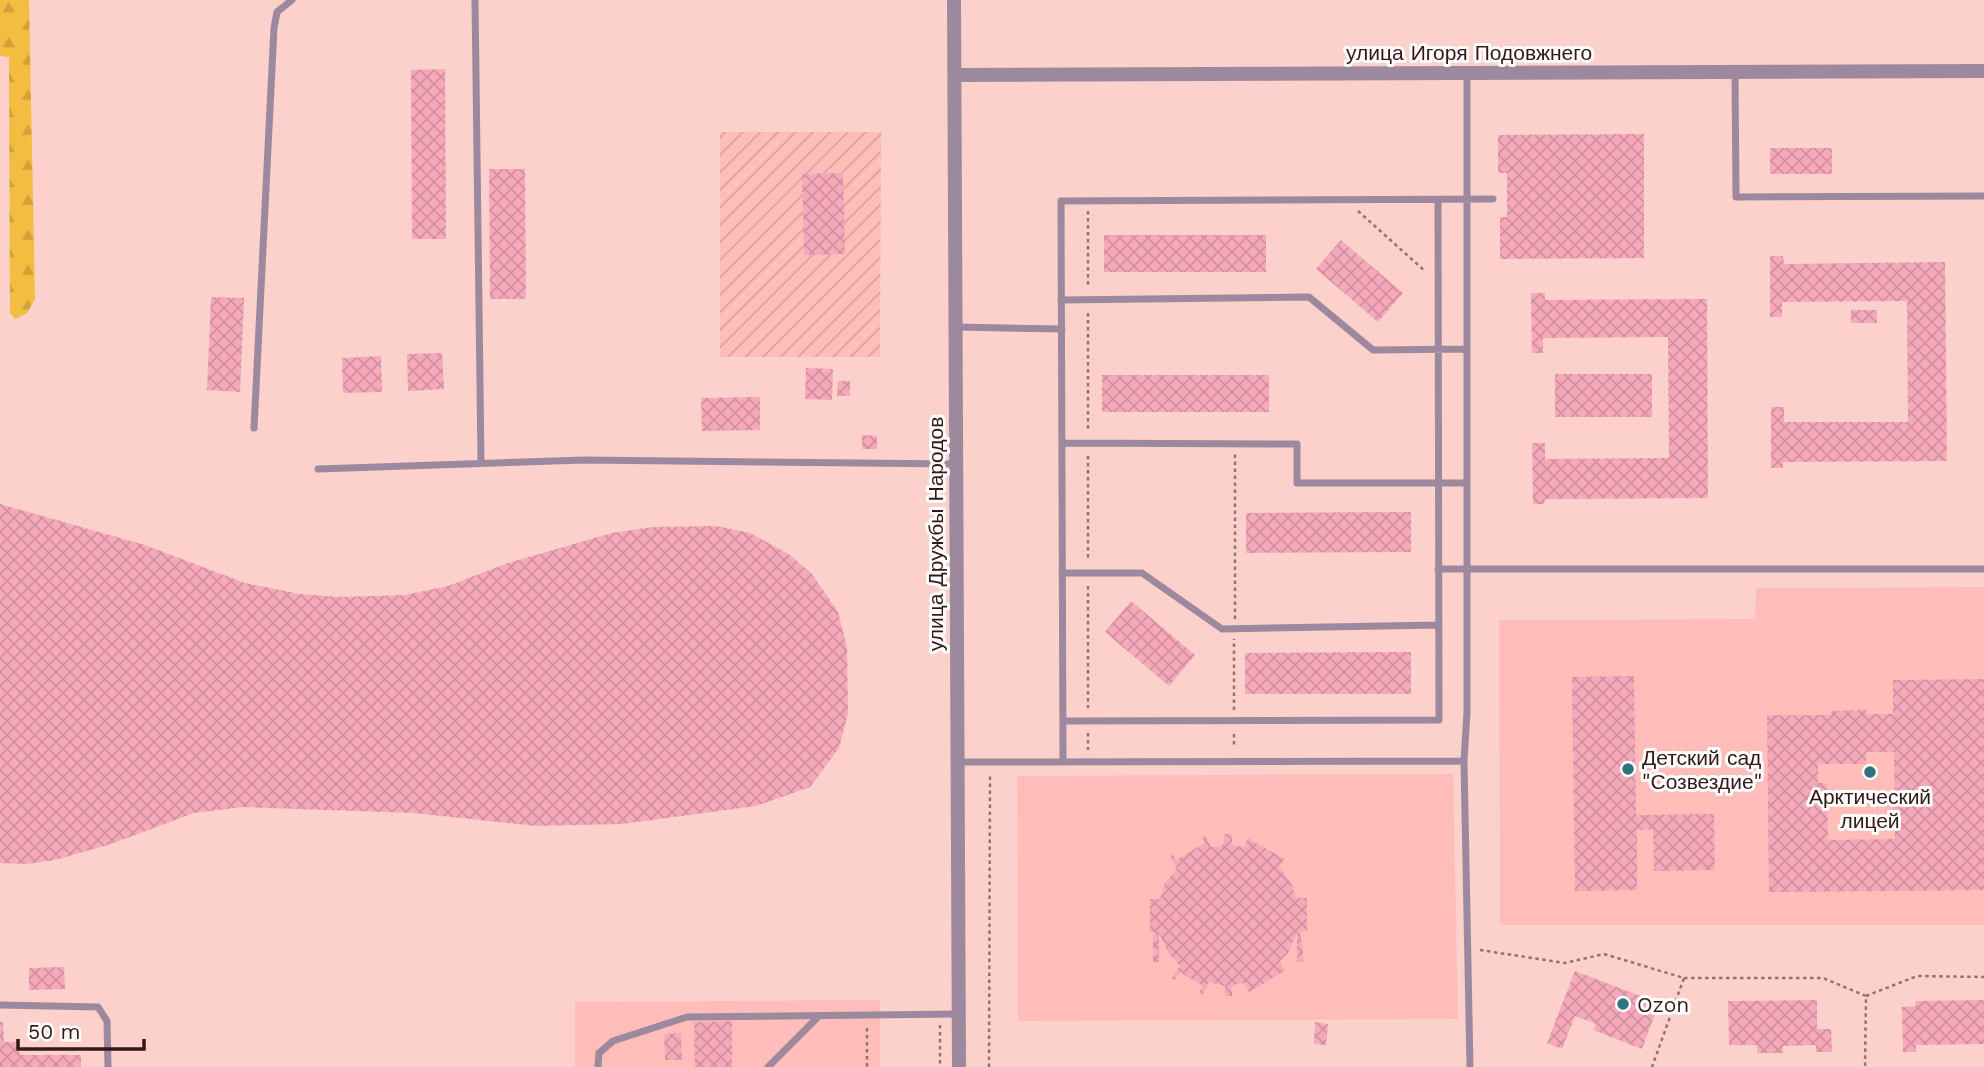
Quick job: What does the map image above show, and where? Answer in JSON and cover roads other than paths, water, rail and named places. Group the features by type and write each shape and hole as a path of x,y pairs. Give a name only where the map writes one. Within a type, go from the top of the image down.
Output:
{"street":[{"name":"улица Дружбы Народов","path":"954,0 959,1067"},
{"name":"улица Игоря Подовжнего","path":"955,75 1984,71"}],"lane":[{"path":"254,428 274,28 277,12 292,0"},
{"path":"475,0 481,462"},
{"path":"1735,72 1736,197 1984,196"},
{"path":"1467,73 1467,569 1464,761 1470,1067"},
{"path":"1063,762 1061,201 1493,199"},
{"path":"1063,721 1439,720 1438,200"},
{"path":"1061,300 1309,297 1373,349 1467,349"},
{"path":"955,327 1062,329"},
{"path":"1062,443 1297,444 1297,483 1467,484"},
{"path":"318,469 481,462 692,460 956,464"},
{"path":"1438,569 1984,569"},
{"path":"1062,573 1142,573 1222,629 1438,625"},
{"path":"956,762 1464,761"},
{"path":"0,1005 98,1007 107,1021 107,1067"},
{"path":"598,1067 599,1053 604,1046 677,1018 959,1014"},
{"path":"768,1067 819,1016"}],"place":[{"name":"Детский сад \"Созвездие\"","path":"1628,769"},
{"name":"Арктический лицей","path":"1870,772"},
{"name":"Ozon","path":"1623,1004"}]}
